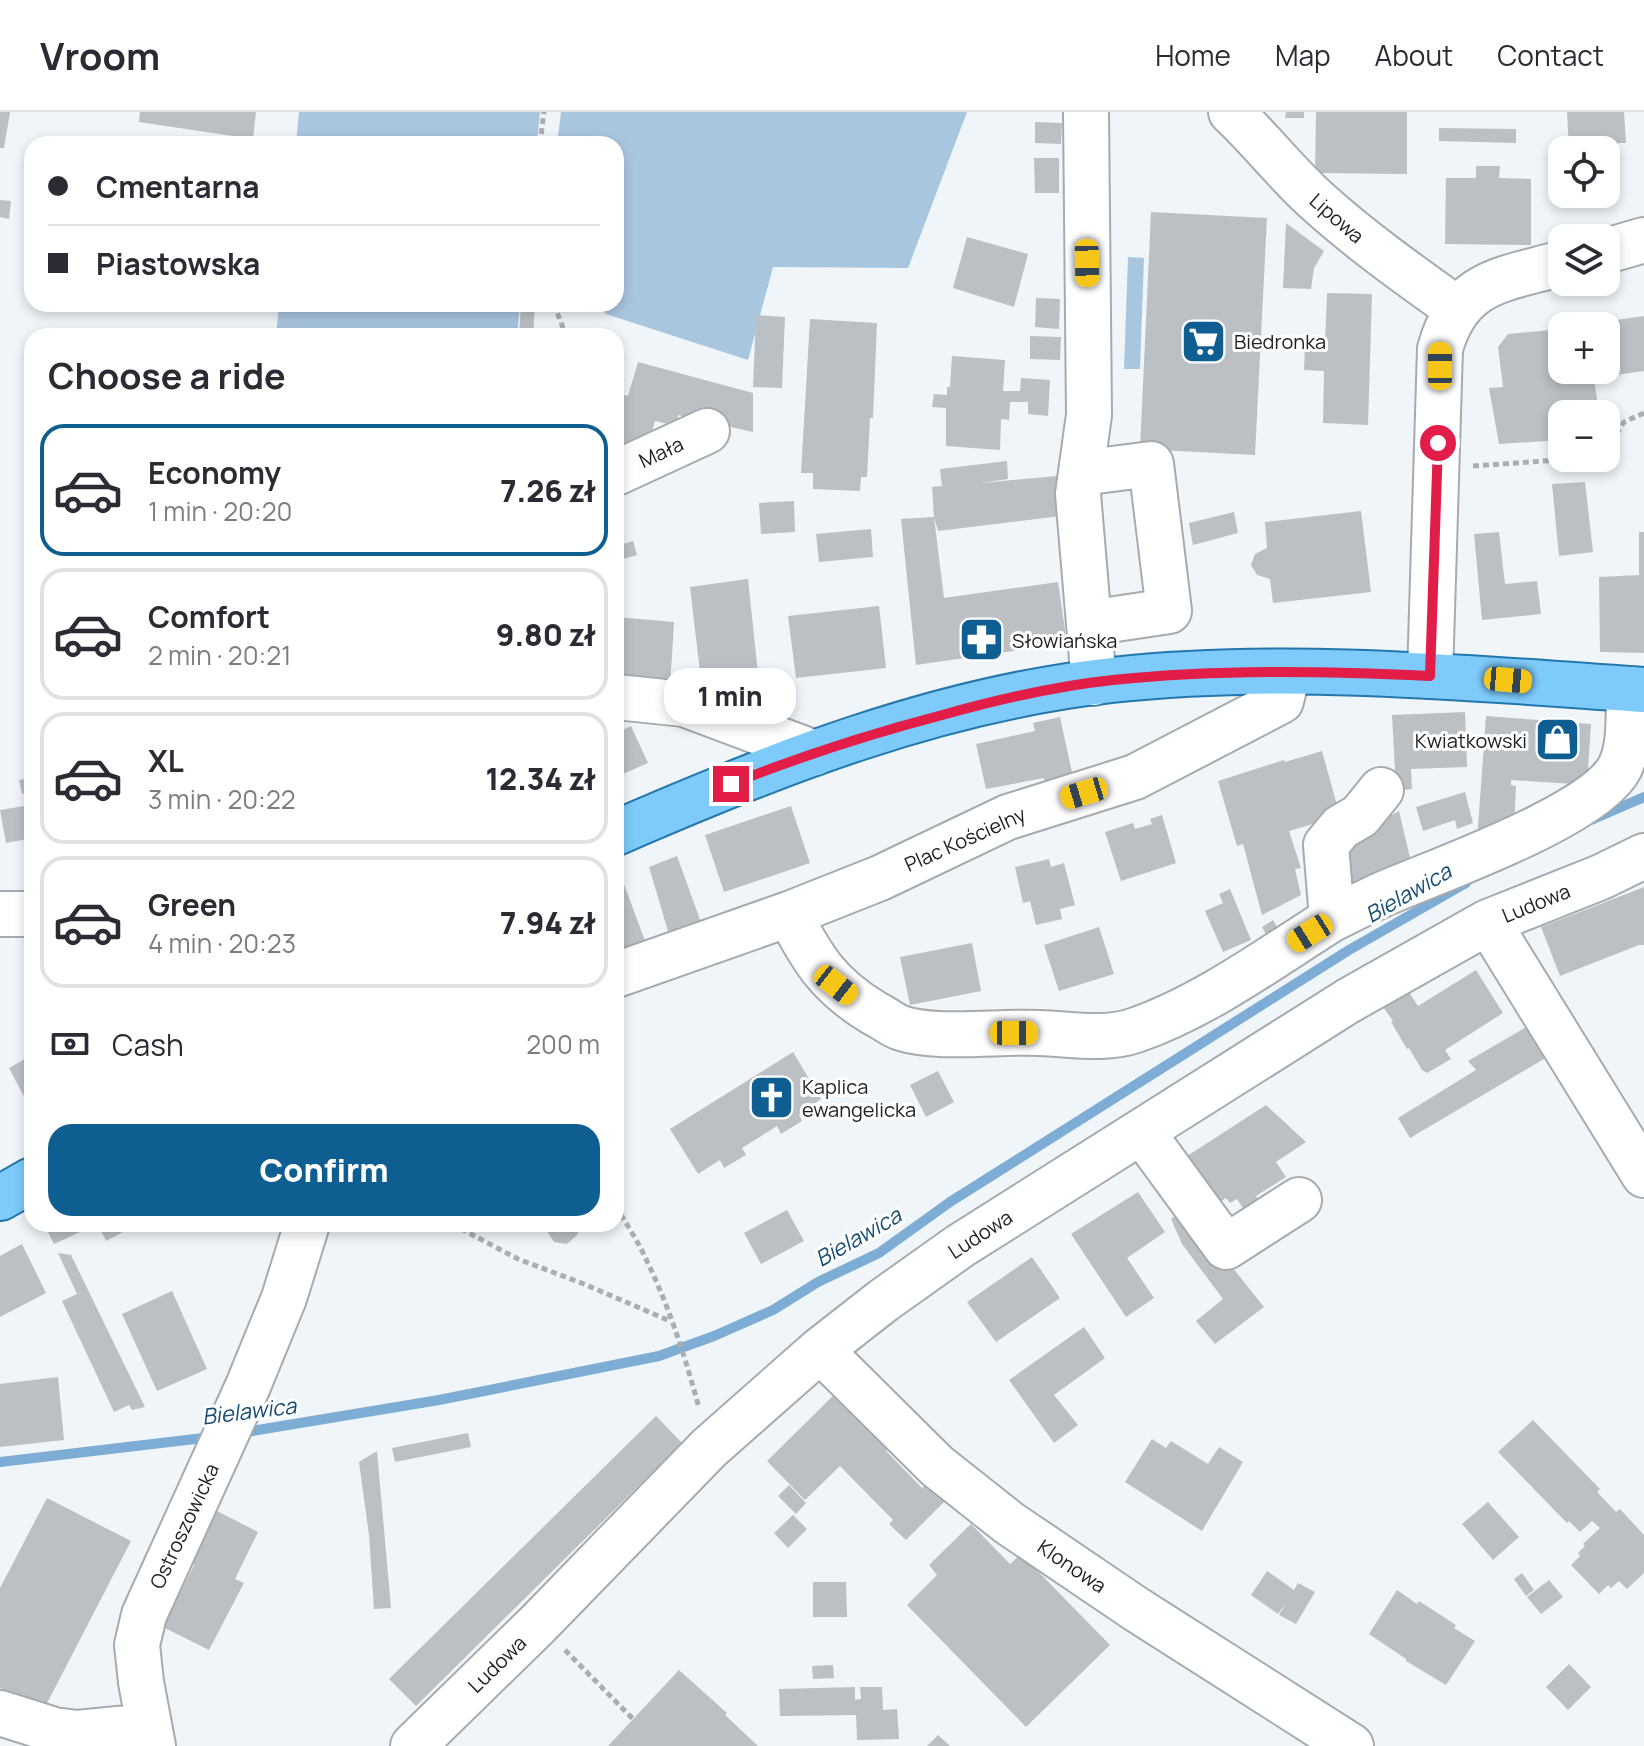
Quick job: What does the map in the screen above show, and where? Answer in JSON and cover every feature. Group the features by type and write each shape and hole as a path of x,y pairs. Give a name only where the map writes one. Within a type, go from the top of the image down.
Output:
{"main road":[{"path":"624,830 744,779 905,724 991,702 1094,683 1150,677 1288,673 1430,676 1637,690"},
{"path":"0,1198 24,1184"}],"street":[{"path":"1086,112 1089,415 1078,494 1094,683"},
{"name":"Lipowa","path":"1231,112 1263,142 1313,198 1379,255 1457,309"},
{"path":"1620,247 1644,240"},
{"path":"1430,676 1440,349 1445,329 1469,297 1491,283 1548,267"},
{"name":"Mała","path":"624,469 707,431"},
{"path":"1081,473 1151,464 1169,611 1089,623"},
{"name":"Plac Kościelny","path":"624,972 880,878 1008,817 1135,777 1281,701 1288,673"},
{"path":"789,914 813,959 836,985 900,1028 933,1033 1041,1033 1097,1037 1133,1031 1164,1019 1246,974 1332,919 1457,866 1593,796 1619,770 1637,690"},
{"path":"624,698 684,704 815,753"},
{"path":"1332,919 1326,845 1341,827 1360,816 1381,790"},
{"name":"Ludowa","path":"413,1746 538,1624 709,1448 820,1350 960,1246 1348,1001 1488,922 1601,877 1644,856"},
{"path":"0,914 24,914"},
{"path":"1488,922 1644,1175"},
{"path":"1142,1132 1226,1247 1299,1200"},
{"name":"Ostroszowicka","path":"151,1736 137,1645 144,1615 223,1446 284,1298 305,1232"},
{"name":"Klonowa","path":"820,1350 937,1466 1009,1523 1136,1609 1351,1746"},
{"path":"0,1713 54,1730 151,1736"}],"path":[{"path":"541,136 544,112"},
{"path":"1620,428 1624,422 1644,413"},
{"path":"1472,466 1548,461"},
{"path":"624,1220 644,1254 682,1350 709,1448"},
{"path":"467,1232 518,1259 671,1322"},
{"path":"538,1624 633,1719"}],"shaded area":[{"path":"299,112 540,112 538,136 297,136"},
{"path":"561,112 967,112 908,268 773,267 748,360 604,312 624,312 624,136 558,136"},
{"path":"1128,257 1144,258 1140,369 1124,369"},
{"path":"278,312 519,312 518,328 277,328"}],"building":[{"path":"0,112 10,112 4,148 0,148"},
{"path":"140,112 256,112 253,136 233,136 139,122"},
{"path":"1286,112 1304,112 1304,118 1285,118"},
{"path":"1316,112 1407,112 1407,174 1315,173"},
{"path":"1567,112 1624,112 1626,143 1620,143 1620,136 1568,136"},
{"path":"1035,122 1062,123 1061,144 1035,143"},
{"path":"1439,128 1516,129 1516,143 1439,141"},
{"path":"1034,158 1059,158 1059,193 1035,193"},
{"path":"1476,166 1500,166 1499,178 1531,179 1531,245 1445,244 1446,178 1476,178"},
{"path":"0,200 11,201 9,219 0,217"},
{"name":"Biedronka","path":"1151,212 1267,218 1255,455 1140,449"},
{"path":"1286,223 1324,251 1314,268 1311,289 1283,288"},
{"path":"967,237 1028,254 1014,307 953,288"},
{"path":"1327,293 1372,294 1368,425 1323,423 1324,371 1304,370 1305,345 1325,345"},
{"path":"1036,298 1060,299 1059,329 1035,327"},
{"path":"520,312 534,312 534,328 520,328"},
{"path":"756,315 785,317 782,388 753,387"},
{"path":"1644,316 1644,371 1620,374 1620,319"},
{"path":"810,319 877,323 873,418 870,418 867,477 861,477 860,491 813,489 813,473 801,473"},
{"path":"1548,330 1548,384 1595,384 1597,400 1548,400 1548,441 1499,444 1489,388 1503,387 1498,347 1508,334"},
{"path":"1030,336 1061,337 1060,360 1030,359"},
{"path":"952,356 1005,360 1003,391 1020,391 1021,378 1050,380 1048,416 1028,414 1028,402 1010,402 1009,420 1001,419 1000,450 946,446 946,408 932,407 934,394 947,395"},
{"path":"638,362 753,393 753,432 678,415 676,426 655,421 651,435 628,447 624,446 624,395 628,396"},
{"path":"1007,461 1008,479 981,483 1056,476 1061,516 938,531 932,487 942,486 940,469"},
{"path":"1585,482 1593,552 1559,556 1552,484"},
{"path":"794,501 795,532 761,534 759,503"},
{"path":"1361,511 1371,592 1273,603 1270,579 1257,575 1251,565 1255,554 1267,548 1265,522"},
{"path":"1234,512 1238,533 1193,545 1189,523"},
{"path":"934,517 944,598 1058,582 1067,643 916,665 901,519"},
{"path":"871,529 873,557 819,562 816,534"},
{"path":"1499,532 1505,584 1537,581 1541,614 1482,620 1474,534"},
{"path":"1639,532 1644,532 1644,653 1600,652 1599,577 1639,575"},
{"path":"633,541 637,555 624,559 624,544"},
{"path":"748,579 759,683 702,689 690,587"},
{"path":"879,606 886,668 796,678 788,616"},
{"path":"624,618 674,622 670,688 624,685"},
{"path":"1465,712 1467,767 1411,769 1412,789 1395,791 1391,770 1395,770 1392,715"},
{"path":"1486,716 1591,724 1587,785 1511,780 1511,785 1516,786 1514,827 1477,840"},
{"path":"1060,717 1073,777 1046,789 1044,778 986,789 976,744 1035,731 1033,723"},
{"path":"631,726 648,763 624,774 624,729"},
{"path":"1322,751 1340,816 1289,831 1301,868 1295,869 1301,895 1262,915 1243,844 1237,846 1218,781"},
{"path":"24,779 24,794 22,794 19,780"},
{"path":"1465,792 1473,823 1457,829 1455,820 1423,831 1416,807"},
{"path":"24,806 24,840 6,843 0,810"},
{"path":"791,806 810,863 724,892 705,835"},
{"path":"1399,811 1412,866 1342,904 1330,850"},
{"path":"1162,815 1176,863 1121,881 1105,832 1133,823 1135,829 1152,824 1150,819"},
{"path":"677,856 703,928 670,938 649,867"},
{"path":"1049,859 1051,867 1064,863 1075,905 1060,909 1062,919 1036,925 1030,901 1023,903 1015,867"},
{"path":"624,884 647,946 624,954"},
{"path":"1644,887 1644,945 1560,976 1541,927"},
{"path":"1230,889 1251,940 1223,952 1205,911 1223,903 1219,894"},
{"path":"1273,920 1281,934 1270,941 1262,927"},
{"path":"1099,927 1114,974 1059,991 1044,945"},
{"path":"972,943 981,991 910,1005 900,957"},
{"path":"1476,970 1503,1013 1445,1050 1451,1059 1427,1073 1407,1049 1379,1001 1404,984 1418,1006"},
{"path":"1528,1026 1549,1056 1410,1138 1398,1118 1476,1070 1468,1061"},
{"path":"793,1052 821,1099 799,1115 802,1121 781,1134 777,1126 742,1148 746,1155 724,1168 720,1160 698,1174 670,1129"},
{"path":"24,1060 24,1096 9,1068"},
{"path":"938,1071 954,1102 926,1117 910,1085"},
{"path":"1266,1105 1306,1142 1276,1162 1286,1177 1256,1196 1259,1200 1244,1210 1237,1199 1230,1203 1226,1198 1212,1207 1181,1160"},
{"path":"1138,1192 1165,1232 1127,1258 1154,1298 1126,1317 1071,1234"},
{"path":"1185,1208 1264,1307 1215,1344 1196,1321 1223,1299 1182,1244 1171,1219"},
{"path":"787,1210 804,1241 761,1264 744,1233"},
{"path":"48,1232 80,1232 54,1244"},
{"path":"102,1232 123,1232 106,1241"},
{"path":"547,1232 579,1232 567,1244 554,1242"},
{"path":"22,1244 46,1293 0,1317 0,1256"},
{"path":"58,1253 71,1255 145,1407 132,1410 129,1405 114,1412 62,1301 77,1294"},
{"path":"1032,1257 1060,1298 996,1342 967,1302"},
{"path":"172,1291 207,1369 157,1391 122,1314"},
{"path":"1084,1327 1105,1358 1054,1395 1078,1425 1054,1443 1009,1380"},
{"path":"58,1377 64,1440 0,1447 0,1384"},
{"path":"837,1392 890,1446 886,1451 922,1488 931,1480 948,1498 906,1540 889,1524 893,1520 840,1466 805,1500 767,1461"},
{"path":"656,1416 682,1443 416,1706 389,1679"},
{"path":"1533,1420 1600,1489 1597,1492 1616,1512 1620,1509 1644,1535 1644,1573 1627,1589 1619,1581 1611,1588 1608,1585 1599,1594 1571,1565 1580,1556 1578,1553 1585,1546 1583,1544 1600,1528 1592,1521 1580,1532 1569,1521 1567,1523 1498,1452"},
{"path":"468,1433 471,1447 395,1462 392,1448"},
{"path":"1152,1439 1166,1448 1171,1441 1208,1464 1219,1447 1243,1462 1202,1531 1125,1482"},
{"path":"377,1451 391,1608 374,1609 369,1535 359,1462"},
{"path":"789,1485 806,1503 796,1514 778,1496"},
{"path":"47,1498 131,1541 43,1711 0,1688 0,1588"},
{"path":"1488,1502 1519,1537 1493,1560 1462,1524"},
{"path":"217,1511 258,1532 235,1579 244,1583 209,1650 163,1627 194,1565 190,1563"},
{"path":"793,1515 807,1529 788,1548 774,1533"},
{"path":"971,1524 1010,1564 1021,1554 1110,1645 1026,1727 907,1605 937,1575 929,1565"},
{"path":"1267,1571 1294,1590 1298,1583 1315,1592 1296,1624 1279,1615 1285,1604 1278,1614 1251,1595"},
{"path":"1522,1573 1534,1590 1526,1596 1514,1579"},
{"path":"1549,1580 1563,1597 1541,1614 1527,1597"},
{"path":"813,1582 846,1582 847,1617 813,1617"},
{"path":"1397,1590 1456,1625 1454,1628 1475,1641 1446,1685 1369,1634"},
{"path":"1569,1664 1591,1687 1568,1710 1546,1687"},
{"path":"833,1665 834,1678 813,1679 812,1666"},
{"path":"679,1670 727,1713 725,1715 758,1746 608,1746"},
{"path":"855,1687 855,1700 861,1699 860,1687 882,1687 883,1710 897,1709 899,1739 857,1740 856,1715 780,1716 779,1689"},
{"path":"938,1735 950,1746 927,1746"}],"waterway":[{"name":"Bielawica","path":"1591,820 1644,797"},
{"name":"Bielawica","path":"240,1433 439,1400 659,1356 773,1310 818,1282 879,1253 950,1202 1349,950 1466,883"},
{"name":"Bielawica","path":"0,1462 212,1437"}],"place":[{"name":"Biedronka","path":"1203,341"},
{"name":"Słowiańska","path":"981,640"},
{"name":"Kwiatkowski","path":"1558,740"},
{"name":"Kaplica ewangelicka","path":"771,1098"}],"route":[{"path":"731,784 796,759 905,724 1023,695 1110,680 1238,674 1430,676 1438,443"}]}
